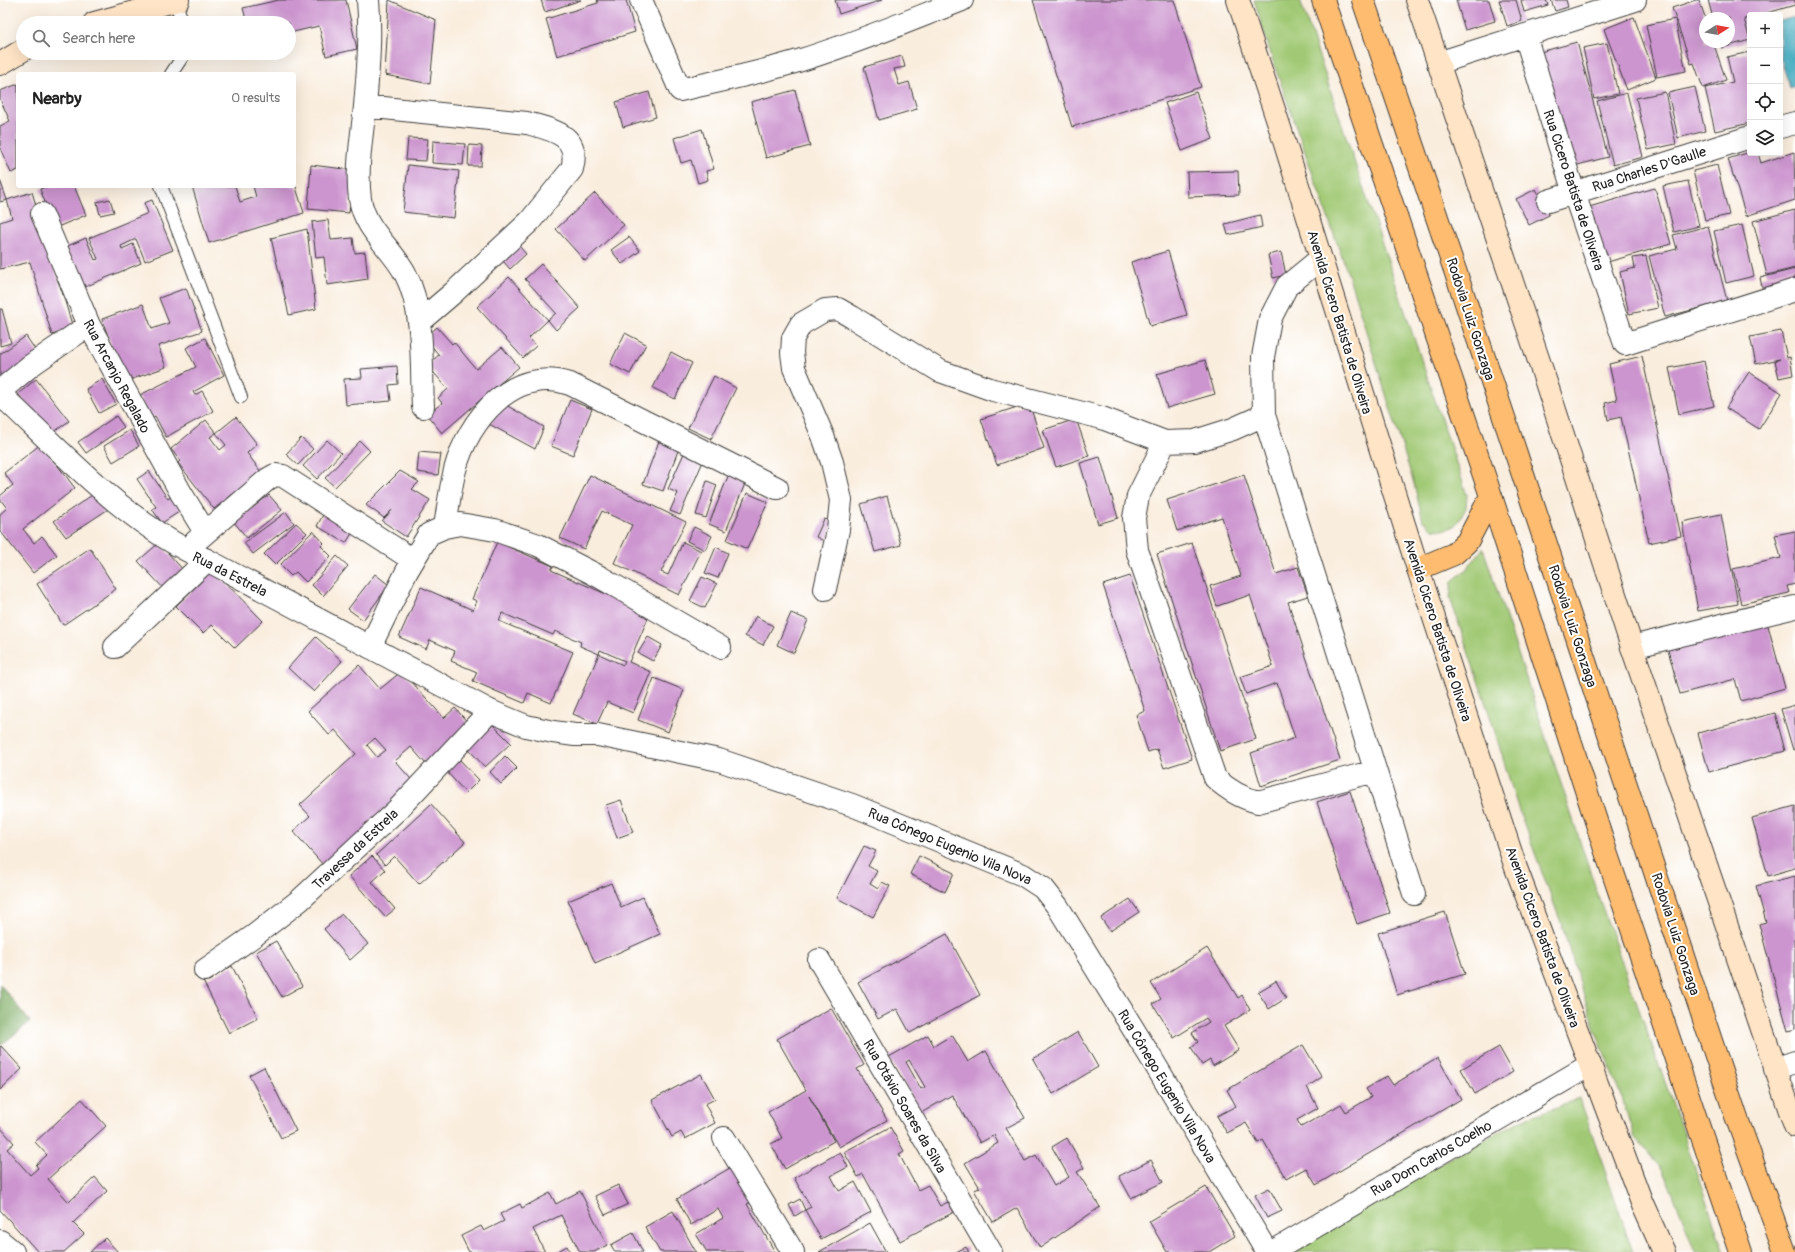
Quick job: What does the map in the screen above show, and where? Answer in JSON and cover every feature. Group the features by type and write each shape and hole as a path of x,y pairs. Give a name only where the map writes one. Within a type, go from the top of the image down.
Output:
{"highway":[{"path":"1323,0 1491,496 1607,855 1741,1252"},
{"name":"Rodovia Luiz Gonzaga","path":"1363,0 1462,291 1736,1116 1785,1252"},
{"path":"1418,569 1454,554 1467,542 1491,496"}],"main road":[{"path":"119,16 176,0"},
{"name":"Avenida Cicero Batista de Oliveira","path":"1238,0 1280,128 1418,569 1516,868 1642,1203 1664,1252"},
{"path":"1417,0 1542,370 1632,647 1785,1066 1794,1119"},
{"path":"0,64 16,54"}],"street":[{"path":"368,0 369,46 360,168 360,199 363,212 370,227 392,253 405,273 413,294 419,322 423,407"},
{"path":"641,0 680,90 748,75 799,61 886,30 962,0"},
{"path":"1438,63 1635,0"},
{"name":"Rua Cicero Batista de Oliveira","path":"1525,35 1574,193 1625,344 1795,290"},
{"path":"365,106 527,123 562,135 570,143 573,151 574,161 572,169 530,221 453,293 419,322"},
{"name":"Rua Charles D'Gaulle","path":"1548,201 1747,138"},
{"name":"Rua Arcanjo Regalado","path":"42,214 89,325 181,493 205,532"},
{"path":"1320,259 1287,286 1270,319 1263,357 1264,415 1414,894"},
{"path":"825,589 838,530 841,500 830,456 794,368 792,353 793,338 801,324 825,310 838,309 940,371 993,390 1102,418 1165,442 1195,441 1233,429 1264,415"},
{"path":"0,393 30,366 89,325"},
{"path":"445,527 455,470 465,443 479,418 497,400 516,386 537,380 560,381 570,384 777,488"},
{"name":"Rua da Estrela","path":"0,393 88,477 151,529 186,551 207,560 490,711"},
{"path":"1165,442 1138,496 1134,518 1137,550 1215,778 1228,790 1246,799 1258,802 1375,771"},
{"path":"186,551 205,532 274,475 283,476 413,560"},
{"path":"370,647 413,560 429,534 445,527 460,524 495,530 538,544 600,577 720,647"},
{"path":"115,647 207,560"},
{"path":"1632,647 1795,607"},
{"name":"Travessa da Estrela","path":"205,970 255,935 300,900 397,810 490,711"},
{"name":"Rua Cônego Eugenio Vila Nova","path":"490,711 526,726 553,732 606,737 719,760 859,808 1023,875 1043,888 1058,907 1149,1054 1267,1252"},
{"name":"Rua Otávio Soares da Silva","path":"819,960 991,1252"},
{"name":"Rua Dom Carlos Coelho","path":"1272,1252 1590,1065"},
{"path":"724,1138 793,1252"},
{"path":"0,1241 12,1252"}],"lane":[{"path":"176,0 181,16"},
{"path":"172,72 180,60"},
{"path":"162,188 242,397"}],"green space":[{"path":"1254,0 1300,0 1467,495 1466,508 1459,521 1453,527 1443,530 1433,529 1423,521 1414,484 1350,280 1274,64"},
{"path":"1483,548 1600,901 1724,1252 1695,1252 1673,1193 1660,1165 1634,1137 1620,1091 1595,1030 1560,920 1518,808 1490,716 1450,598 1452,581 1467,569"},
{"path":"0,984 30,1022 0,1046"},
{"path":"1580,1099 1633,1252 1288,1252 1427,1170 1528,1117"}],"water":[{"path":"1795,17 1795,86 1790,88 1783,66 1783,20"}],"building":[{"path":"279,0 346,0 357,49 326,56 319,26 296,31 296,16 245,16 243,8"},
{"path":"389,0 436,20 430,84 385,75"},
{"path":"541,0 581,0 545,12"},
{"path":"597,0 626,0 635,32 557,56 546,19 598,3"},
{"path":"835,0 882,0 839,14"},
{"path":"1033,0 1174,0 1201,87 1072,127"},
{"path":"1456,0 1489,0 1495,21 1465,30"},
{"path":"1499,0 1516,0 1522,21 1507,26"},
{"path":"1521,0 1546,0 1548,5 1524,12"},
{"path":"1551,0 1566,0 1568,7 1555,11"},
{"path":"1699,0 1703,12 1699,12 1699,48 1715,48 1726,80 1703,88 1694,63 1691,64 1672,8"},
{"path":"1708,0 1795,0 1795,5 1770,12 1747,12 1747,18 1744,19 1747,30 1747,41 1735,44 1735,12 1711,12"},
{"path":"1634,17 1656,78 1627,90 1604,29"},
{"path":"1675,19 1686,71 1657,77 1646,25"},
{"path":"1577,42 1608,157 1570,167 1540,52"},
{"path":"1607,43 1618,94 1594,99 1583,48"},
{"path":"1747,53 1747,124 1715,131 1705,88 1733,82 1727,57"},
{"path":"902,56 905,67 894,69 899,85 909,82 917,109 879,120 864,67"},
{"path":"16,85 16,171 11,173 0,148 0,126 10,121 0,99 0,91"},
{"path":"1695,87 1705,131 1678,138 1668,93"},
{"path":"795,90 810,146 766,158 751,102"},
{"path":"649,92 656,117 623,127 616,102"},
{"path":"1196,92 1213,139 1182,151 1165,103"},
{"path":"1665,92 1676,144 1648,150 1636,98"},
{"path":"1627,93 1643,157 1613,165 1597,101"},
{"path":"702,129 714,169 706,171 708,180 698,183 691,160 681,163 674,138"},
{"path":"408,138 428,139 426,161 406,160"},
{"path":"433,141 465,144 463,165 432,163"},
{"path":"469,145 482,146 481,166 468,166"},
{"path":"1794,152 1795,200 1746,216 1728,159 1747,153 1747,156 1759,156 1761,163"},
{"path":"311,165 353,170 349,213 308,209"},
{"path":"408,165 459,171 454,218 403,212"},
{"path":"1717,165 1729,215 1705,220 1693,171"},
{"path":"1238,171 1239,195 1188,197 1187,172"},
{"path":"0,180 7,200 0,202"},
{"path":"1688,181 1699,226 1674,232 1663,186"},
{"path":"296,187 304,213 209,243 193,188 236,188 240,202 256,197 254,188"},
{"path":"75,188 86,215 55,228 40,189"},
{"path":"1655,188 1671,244 1604,263 1589,207"},
{"path":"1536,189 1549,215 1529,225 1516,199"},
{"path":"32,192 73,328 52,335 30,262 0,269 0,222 12,218 7,200"},
{"path":"595,193 624,225 585,261 556,229"},
{"path":"110,199 114,212 100,215 97,202"},
{"path":"152,200 173,250 145,261 136,239 121,246 122,249 133,244 141,263 80,289 63,248 86,238 95,260 98,259 89,238 148,213 144,203"},
{"path":"1795,210 1795,268 1767,275 1753,221"},
{"path":"1260,215 1262,227 1228,235 1225,224"},
{"path":"328,220 331,240 353,238 355,253 365,252 368,279 327,285 324,257 316,258 312,222"},
{"path":"1742,225 1754,276 1726,283 1714,231"},
{"path":"1708,226 1727,301 1665,317 1649,256 1677,249 1673,235"},
{"path":"307,229 316,309 289,315 271,238"},
{"path":"629,237 640,251 622,264 611,250"},
{"path":"519,246 526,254 510,269 503,261"},
{"path":"1168,251 1187,315 1150,326 1131,262"},
{"path":"1281,252 1286,275 1273,278 1268,255"},
{"path":"1646,256 1658,308 1629,314 1620,272 1635,268 1633,258"},
{"path":"541,264 580,308 556,330 548,320 556,313 525,279"},
{"path":"1795,269 1795,282 1763,291 1760,278"},
{"path":"509,277 548,320 529,338 536,346 523,358 477,307"},
{"path":"186,288 202,331 158,346 166,367 124,382 102,319 143,304 152,329 169,323 159,298"},
{"path":"0,309 2,309 11,343 0,346"},
{"path":"437,327 452,344 454,342 476,369 502,347 519,367 442,433 427,415 442,403 438,398 448,389 427,365 439,355 425,338"},
{"path":"1781,331 1787,358 1790,357 1793,375 1779,378 1775,361 1780,359 1756,364 1750,337"},
{"path":"625,333 646,344 630,374 610,364"},
{"path":"26,336 38,354 0,381 0,354"},
{"path":"205,338 224,375 193,392 195,395 202,391 213,411 166,437 155,416 150,419 138,396 196,367 186,348"},
{"path":"671,352 692,363 675,399 653,388"},
{"path":"1642,356 1681,536 1649,543 1621,417 1608,420 1605,403 1617,400 1609,364"},
{"path":"1205,360 1215,394 1167,408 1157,374"},
{"path":"1704,361 1714,406 1679,414 1669,368"},
{"path":"397,366 398,384 389,385 391,401 346,405 344,379 362,378 361,369"},
{"path":"1749,372 1782,393 1759,429 1726,408"},
{"path":"714,376 736,388 711,439 688,428"},
{"path":"36,379 69,421 50,435 18,394"},
{"path":"102,379 116,404 99,413 86,389"},
{"path":"570,400 592,409 573,455 551,446"},
{"path":"1029,403 1044,448 997,465 981,419"},
{"path":"506,405 544,427 535,449 489,424"},
{"path":"116,416 124,427 86,453 78,442"},
{"path":"236,417 257,444 247,453 261,472 214,509 178,463 180,461 171,449 206,420 216,433","holes":["216,433 226,445 220,450 210,437"]},
{"path":"1076,419 1089,456 1056,467 1043,430"},
{"path":"130,430 139,446 113,462 104,446"},
{"path":"301,438 313,449 298,465 286,454"},
{"path":"327,440 341,453 317,479 303,466"},
{"path":"360,441 370,451 335,487 325,478"},
{"path":"659,441 679,448 663,491 643,484"},
{"path":"41,444 75,488 23,529 34,543 42,536 57,555 33,573 1,532 0,533 0,514 7,508 0,499 0,496 13,485 4,473"},
{"path":"685,451 704,459 680,515 670,511 678,493 668,489"},
{"path":"419,452 441,454 438,475 417,472"},
{"path":"1100,457 1118,518 1098,524 1080,463"},
{"path":"149,471 168,499 172,496 182,510 162,523 152,509 156,507 137,479"},
{"path":"400,471 419,482 412,489 430,500 406,537 382,521 392,510 384,518 366,505"},
{"path":"729,474 746,481 726,531 709,524"},
{"path":"590,475 686,522 661,572 668,575 683,542 701,551 679,595 614,563 632,525 602,511 584,549 560,538"},
{"path":"1244,475 1276,574 1298,567 1308,596 1288,602 1340,760 1261,786 1251,753 1295,738 1277,683 1246,694 1240,677 1273,666 1250,595 1217,606 1210,586 1241,576 1222,517 1177,531 1167,500"},
{"path":"707,481 717,485 706,518 696,515"},
{"path":"98,491 110,508 66,537 54,521"},
{"path":"747,493 768,502 747,549 727,540"},
{"path":"269,495 282,510 247,538 234,522"},
{"path":"887,496 901,545 875,552 861,504"},
{"path":"286,512 294,523 253,554 244,543"},
{"path":"324,513 354,530 346,543 317,526"},
{"path":"1721,514 1738,604 1698,611 1682,522"},
{"path":"824,519 834,522 826,542 816,537"},
{"path":"296,523 307,533 275,565 264,554"},
{"path":"694,527 712,536 705,550 687,541"},
{"path":"313,531 324,543 321,546 331,556 306,582 296,572 291,576 280,565"},
{"path":"1795,531 1795,584 1787,586 1789,593 1741,604 1733,569 1781,558 1775,535"},
{"path":"497,542 553,566 551,570 622,601 652,609 629,662 651,672 633,713 607,702 597,724 573,714 599,654 580,646 581,642 555,631 553,635 502,613 499,621 573,652 551,703 528,693 524,703 498,692 473,681 477,672 451,661 455,651 430,640 426,649 399,637 421,587 473,610 477,601 472,599","holes":["600,650 625,661 623,665 599,654"]},
{"path":"159,543 185,572 165,590 138,561"},
{"path":"1192,543 1256,739 1220,751 1157,554"},
{"path":"716,547 728,553 718,578 705,573"},
{"path":"90,548 116,589 63,625 37,584"},
{"path":"337,556 348,566 323,596 312,585"},
{"path":"213,570 263,621 235,648 212,625 203,633 176,606"},
{"path":"375,574 389,585 363,620 348,609"},
{"path":"1130,576 1192,759 1164,768 1157,749 1148,752 1136,715 1145,711 1103,585"},
{"path":"702,577 717,584 705,608 690,601"},
{"path":"791,613 808,620 794,653 777,645"},
{"path":"756,616 773,626 763,645 745,636"},
{"path":"1767,622 1785,688 1741,701 1735,679 1680,694 1668,650"},
{"path":"316,637 342,661 314,692 288,668"},
{"path":"648,637 662,645 653,661 638,653"},
{"path":"359,665 380,689 402,671 444,718 455,708 470,725 426,764 411,747 395,761 417,786 325,867 293,831 310,816 300,805 356,754 335,730 329,735 308,711","holes":["375,738 386,750 377,757 367,745"]},
{"path":"654,678 684,690 668,732 638,720"},
{"path":"1795,705 1795,749 1793,750 1781,709"},
{"path":"1775,713 1785,751 1709,772 1698,733"},
{"path":"493,725 511,743 485,767 468,749"},
{"path":"505,756 517,768 501,784 490,772"},
{"path":"459,759 479,780 466,793 446,771"},
{"path":"1350,791 1390,913 1357,924 1317,802"},
{"path":"621,800 633,832 617,838 606,805"},
{"path":"431,804 465,842 419,884 394,856 385,865 376,855"},
{"path":"1795,806 1795,868 1768,876 1752,818"},
{"path":"864,846 876,851 868,866 877,871 870,884 878,889 882,882 890,886 873,917 837,898"},
{"path":"372,856 385,870 372,882 395,909 385,917 349,876"},
{"path":"919,856 954,873 945,892 910,874"},
{"path":"1795,876 1795,1029 1788,1031 1759,924 1766,922 1756,886"},
{"path":"611,883 621,907 643,897 660,934 595,963 568,901"},
{"path":"1130,899 1139,912 1110,931 1101,918"},
{"path":"1445,912 1465,974 1397,995 1378,933"},
{"path":"342,914 368,944 350,960 324,929"},
{"path":"947,934 980,995 910,1033 897,1009 878,1019 858,982"},
{"path":"276,941 302,986 282,997 256,952"},
{"path":"1207,948 1238,998 1242,995 1250,1010 1224,1026 1239,1050 1213,1066 1210,1060 1202,1065 1191,1047 1198,1042 1192,1033 1209,1022 1206,1018 1174,1038 1153,1004 1161,999 1151,983"},
{"path":"232,966 258,1018 229,1033 203,981"},
{"path":"1276,981 1286,998 1269,1009 1258,992"},
{"path":"831,1008 864,1065 857,1069 887,1120 839,1147 809,1096 834,1141 785,1169 771,1144 782,1138 768,1112 806,1090 777,1039"},
{"path":"1078,1032 1098,1067 1053,1094 1033,1059"},
{"path":"928,1035 934,1046 952,1035 968,1062 986,1051 1025,1118 1006,1128 1025,1161 1036,1155 1054,1186 1069,1177 1052,1147 1067,1138 1084,1168 1077,1172 1100,1207 1040,1248 1017,1208 993,1222 974,1190 980,1188 965,1163 998,1143 994,1135 980,1143 952,1095 921,1113 889,1057","holes":["909,1060 925,1087 921,1089 906,1062"]},
{"path":"1303,1045 1322,1077 1307,1087 1318,1108 1297,1120 1301,1127 1341,1104 1346,1112 1371,1097 1366,1089 1387,1076 1393,1085 1438,1058 1461,1099 1316,1185 1306,1168 1286,1179 1263,1140 1258,1143 1246,1123 1227,1133 1217,1116 1236,1106 1227,1090"},
{"path":"1,1046 22,1069 0,1090 0,1047"},
{"path":"1499,1047 1513,1072 1475,1094 1461,1069"},
{"path":"264,1067 296,1131 281,1138 249,1075"},
{"path":"701,1074 715,1099 705,1104 715,1123 685,1139 681,1132 672,1137 652,1100"},
{"path":"82,1099 106,1126 48,1179 69,1202 95,1177 107,1191 73,1223 84,1234 64,1252 38,1252 0,1210 0,1127 14,1143 7,1149 30,1175 38,1168 36,1165 47,1155 35,1142"},
{"path":"890,1127 904,1151 899,1154 918,1190 928,1185 940,1206 948,1202 954,1212 900,1241 863,1174 858,1177 844,1152"},
{"path":"840,1152 848,1167 831,1176 839,1191 855,1182 871,1212 821,1239 805,1210 811,1207 794,1178"},
{"path":"1151,1160 1163,1182 1131,1198 1119,1176"},
{"path":"735,1165 755,1200 747,1204 775,1252 707,1252 696,1234 723,1218 718,1209 691,1225 677,1199"},
{"path":"618,1185 628,1204 605,1215 595,1196"},
{"path":"1206,1187 1235,1236 1209,1252 1167,1252 1149,1221"},
{"path":"1269,1188 1282,1211 1267,1218 1255,1195"},
{"path":"580,1191 607,1245 594,1252 580,1252 561,1215 533,1229 545,1252 469,1252 461,1236 481,1226 484,1231 504,1221 500,1214 520,1204 522,1208 550,1193 556,1204"},
{"path":"800,1199 805,1210 795,1216 789,1205"},
{"path":"673,1211 696,1252 660,1252 645,1227"},
{"path":"870,1223 886,1252 819,1252"},
{"path":"633,1233 643,1252 615,1252 611,1245"},
{"path":"105,1238 118,1252 90,1252"},
{"path":"567,1246 570,1252 556,1252"},
{"path":"966,1247 969,1252 956,1252"}]}
